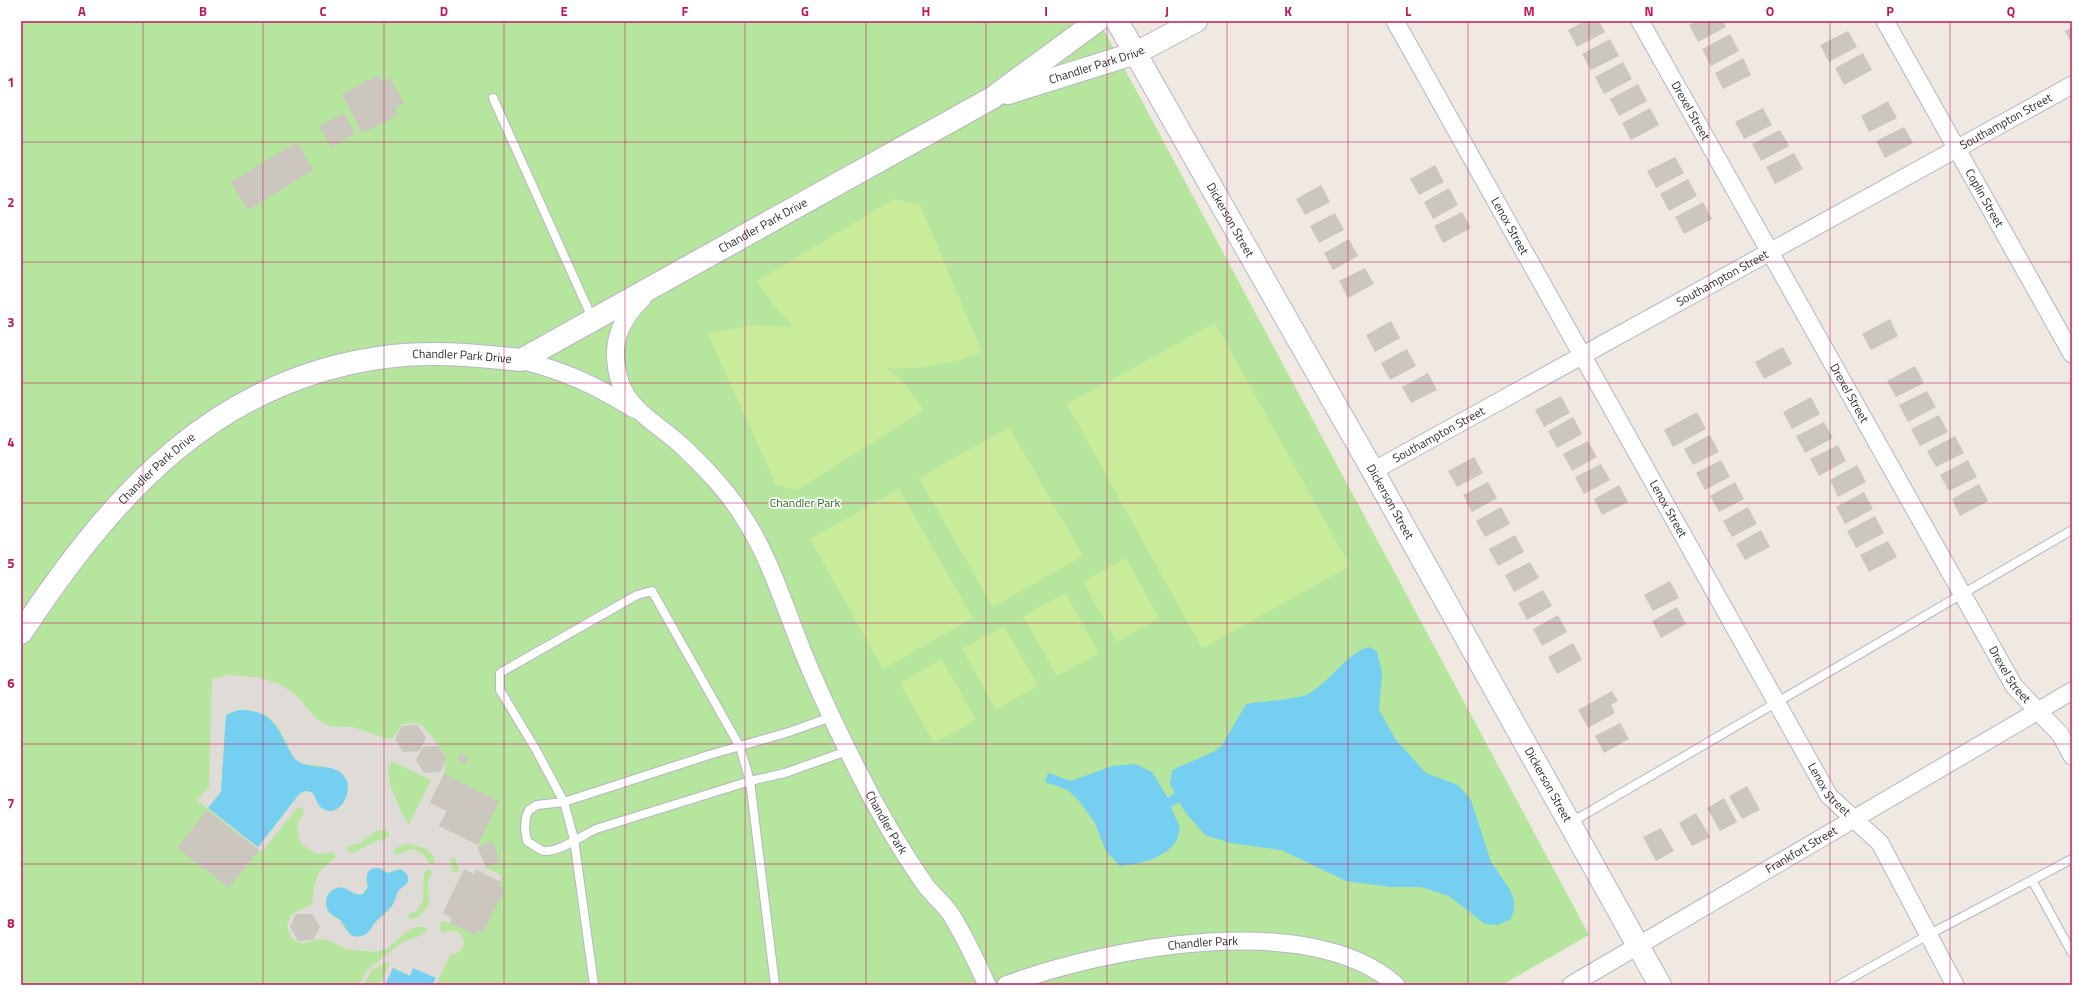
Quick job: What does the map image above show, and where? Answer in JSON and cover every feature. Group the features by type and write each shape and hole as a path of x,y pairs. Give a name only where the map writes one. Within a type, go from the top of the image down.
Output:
{"street":[{"name":"Chandler Park Drive","path":"21,633 52,586 85,542 136,484 180,445 204,428 245,403 280,386 315,372 372,359 428,354 463,354 521,360 992,98 1097,21"},
{"name":"Dickerson Street","path":"1118,21 1373,471 1660,985"},
{"name":"Chandler Park Drive","path":"992,98 1136,53 1196,21"},
{"name":"Lenox Street","path":"1395,21 1829,796 1853,820 1880,843 1956,985"},
{"name":"Drexel Street","path":"1640,21 2014,686 2060,734 2072,756"},
{"name":"Coplin Street","path":"1885,21 2072,354"},
{"name":"Southampton Street","path":"1373,471 2072,85"},
{"name":"Chandler Park","path":"644,416 629,400 621,384 616,366 616,348 619,330 627,313 656,285"},
{"name":"Chandler Park","path":"521,360 558,370 586,381 614,396 644,416 679,444 704,469 725,492 743,516 769,565 811,673 847,750 900,846 926,887 950,913 987,985"},
{"name":"Frankfort Street","path":"1571,985 2072,691"},
{"name":"Chandler Park","path":"1006,985 1052,969 1098,957 1151,948 1223,942 1306,945 1329,950 1352,958 1373,968 1396,985"}],"lane":[{"path":"493,98 593,320"},
{"path":"1569,823 1777,704 2072,530"},
{"path":"594,985 574,839 564,802 500,690 500,673 637,596 652,591 740,747 750,781 775,985"},
{"path":"831,717 564,802 537,805 529,810 525,829 527,841 542,851 560,849 574,839 596,829 750,781 785,773 847,750"},
{"path":"1840,985 1928,935 2072,859"},
{"path":"2032,880 2072,953"}],"green space":[{"name":"Chandler Park","path":"21,21 1099,21 1589,935 1502,985 21,985"},
{"path":"894,199 920,205 982,352 947,363 923,367 886,368 902,381 924,410 797,490 776,485 708,334 754,325 794,327 774,306 757,281"},
{"path":"1215,323 1350,566 1202,648 1067,404"},
{"path":"1009,427 1083,556 993,607 919,478"},
{"path":"899,489 973,618 883,669 810,539"},
{"path":"1126,558 1159,618 1117,642 1083,582"},
{"path":"1065,593 1099,653 1057,676 1023,616"},
{"path":"1004,626 1038,686 996,709 962,649"},
{"path":"942,659 976,720 934,743 900,683"}],"shaded area":[{"path":"227,675 257,677 279,684 296,695 317,719 329,726 353,727 387,739 393,738 402,724 415,723 422,725 437,743 447,760 438,746 423,747 416,760 424,773 440,772 447,761 444,774 430,803 447,811 439,826 478,845 486,867 502,876 500,882 476,870 474,874 464,870 443,913 452,918 450,923 445,921 441,922 439,928 443,933 449,931 459,932 464,940 464,945 459,952 450,955 436,985 432,985 435,978 410,976 393,968 385,985 380,985 390,962 388,961 372,970 363,985 359,985 368,969 403,942 425,934 426,929 424,927 415,927 409,930 386,949 373,952 346,949 328,940 321,939 304,943 295,941 291,937 287,927 291,915 312,904 314,887 319,872 336,857 332,852 320,854 315,853 304,846 300,841 297,824 304,813 302,807 297,808 262,852 197,800 209,787 212,679","holes":["238,710 248,710 268,716 278,727 295,760 303,764 323,766 319,806 312,792 306,791 300,793 258,847 208,808 221,792 226,715","417,725 426,738 419,751 403,752 395,739 402,726","391,761 431,780 409,825 402,814 390,785 388,773","386,830 390,834 387,838 374,842 355,852 351,853 347,850 348,846 360,843 376,831","404,844 410,844 424,848 433,855 435,864 430,864 423,854 415,850 410,849 398,855 394,854 395,849","455,857 459,871 453,873 449,859","399,869 403,887 398,891 394,903 389,910 375,923 346,931 340,920 333,916 326,902 328,894 334,889 361,895 367,889 366,877 385,872 389,873","427,870 431,870 432,874 428,882 429,905 419,917 410,919 407,915 418,910 423,901 424,873","296,914 312,914 320,927 313,940 298,940 290,927"]}],"water":[{"path":"1369,647 1377,651 1382,673 1379,710 1396,740 1426,773 1458,785 1471,800 1491,862 1509,888 1514,900 1514,909 1511,919 1498,925 1485,924 1449,896 1421,887 1392,887 1346,881 1281,850 1231,843 1205,835 1185,812 1179,802 1171,807 1180,828 1178,838 1175,843 1164,853 1150,860 1120,866 1106,851 1095,823 1079,801 1068,790 1045,782 1048,773 1071,781 1112,766 1135,764 1152,772 1168,798 1175,793 1170,784 1172,770 1221,747 1246,704 1306,695 1322,684 1353,655"},
{"path":"238,710 256,712 263,714 268,718 278,729 296,760 309,765 336,770 341,773 346,779 348,790 344,802 340,807 329,811 323,809 319,806 312,792 306,791 300,793 258,847 208,808 221,792 226,715"},
{"path":"374,868 379,868 388,873 401,869 407,874 408,880 405,886 398,891 390,907 368,932 358,937 351,935 342,922 328,911 326,904 327,897 332,891 339,888 346,889 359,895 363,894 368,887 367,876 369,871"},
{"path":"393,968 410,976 413,968 436,978 432,985 385,985"}],"building":[{"path":"1585,21 1599,21 1605,32 1577,47 1568,30"},
{"path":"1697,21 1723,21 1726,27 1698,42 1689,25"},
{"path":"2072,27 2072,44 2065,31"},
{"path":"1848,31 1857,47 1829,62 1820,45"},
{"path":"1730,34 1739,51 1711,66 1702,49"},
{"path":"1610,39 1619,56 1591,70 1582,54"},
{"path":"1863,53 1872,70 1844,85 1835,68"},
{"path":"1743,58 1751,75 1723,89 1715,73"},
{"path":"1623,62 1632,79 1604,94 1595,77"},
{"path":"379,75 382,81 390,77 404,103 395,107 399,115 362,133 342,94"},
{"path":"1638,84 1647,101 1619,116 1610,99"},
{"path":"1888,101 1897,118 1869,132 1861,116"},
{"path":"1650,108 1659,125 1631,140 1622,123"},
{"path":"1763,108 1772,125 1744,139 1735,122"},
{"path":"344,113 355,134 331,147 319,126"},
{"path":"1904,127 1913,143 1885,158 1876,141"},
{"path":"1780,130 1789,146 1761,161 1752,144"},
{"path":"297,142 313,170 248,210 231,182"},
{"path":"1794,153 1803,169 1775,184 1766,167"},
{"path":"1675,157 1684,173 1656,188 1647,171"},
{"path":"1435,165 1444,182 1419,195 1410,179"},
{"path":"1688,179 1697,196 1669,211 1660,194"},
{"path":"1321,185 1330,202 1305,215 1296,199"},
{"path":"1449,188 1458,205 1433,219 1424,202"},
{"path":"1703,202 1712,219 1684,234 1675,217"},
{"path":"1462,212 1471,228 1443,243 1434,226"},
{"path":"1335,213 1344,230 1319,243 1310,226"},
{"path":"1349,239 1358,256 1333,270 1324,253"},
{"path":"1365,268 1374,284 1348,298 1339,281"},
{"path":"1890,319 1898,336 1871,350 1862,334"},
{"path":"1391,321 1400,338 1375,352 1366,335"},
{"path":"1783,347 1792,364 1764,379 1755,362"},
{"path":"1407,349 1416,366 1390,380 1381,363"},
{"path":"1915,366 1924,383 1896,397 1887,381"},
{"path":"1428,373 1437,390 1411,403 1402,387"},
{"path":"1927,391 1936,407 1908,422 1899,405"},
{"path":"1561,396 1570,413 1544,427 1535,410"},
{"path":"1811,397 1820,414 1792,429 1783,412"},
{"path":"1697,412 1706,429 1673,447 1664,430"},
{"path":"1939,415 1948,432 1920,446 1911,429"},
{"path":"1573,417 1582,434 1557,448 1548,431"},
{"path":"1824,422 1833,438 1805,453 1796,436"},
{"path":"1710,435 1719,452 1693,465 1684,449"},
{"path":"1955,436 1964,453 1936,467 1927,451"},
{"path":"1588,441 1597,457 1572,471 1563,454"},
{"path":"1838,445 1846,461 1819,476 1810,459"},
{"path":"1474,457 1483,473 1457,487 1448,471"},
{"path":"1721,460 1730,477 1705,490 1696,473"},
{"path":"1968,460 1977,477 1949,491 1940,475"},
{"path":"1601,464 1610,480 1584,494 1575,477"},
{"path":"1857,465 1866,482 1838,497 1830,480"},
{"path":"1488,482 1497,498 1472,512 1463,495"},
{"path":"1735,482 1744,499 1719,512 1710,496"},
{"path":"1979,484 1988,501 1960,516 1952,499"},
{"path":"1619,485 1628,502 1602,515 1594,499"},
{"path":"1864,492 1873,509 1845,524 1836,507"},
{"path":"1501,507 1510,524 1485,537 1476,521"},
{"path":"1748,507 1757,524 1732,537 1723,521"},
{"path":"1875,516 1884,533 1856,548 1847,531"},
{"path":"1761,530 1770,547 1745,560 1736,544"},
{"path":"1515,535 1524,552 1498,566 1489,549"},
{"path":"1888,541 1897,557 1869,572 1860,555"},
{"path":"1530,562 1539,578 1514,592 1505,575"},
{"path":"1670,581 1679,598 1653,611 1644,595"},
{"path":"1543,590 1552,606 1527,620 1518,603"},
{"path":"1677,607 1686,624 1661,638 1652,621"},
{"path":"1558,615 1567,632 1542,646 1533,629"},
{"path":"1573,643 1582,660 1557,674 1548,657"},
{"path":"1612,691 1618,701 1611,705 1615,713 1588,728 1578,710"},
{"path":"1620,723 1629,739 1604,753 1595,736"},
{"path":"417,725 426,738 419,751 403,752 395,739 402,726"},
{"path":"438,746 447,759 440,772 424,773 416,760 423,747"},
{"path":"461,753 469,757 465,764 457,760"},
{"path":"444,774 499,801 478,845 439,826 447,811 430,803"},
{"path":"1747,786 1760,810 1742,819 1729,796"},
{"path":"1724,798 1737,822 1720,831 1707,808"},
{"path":"207,810 259,850 229,888 177,848"},
{"path":"1696,813 1710,837 1692,846 1679,823"},
{"path":"1661,828 1674,851 1656,861 1643,837"},
{"path":"492,841 500,861 486,867 477,847"},
{"path":"464,869 474,874 476,870 501,882 499,887 505,889 483,933 478,930 475,935 450,923 452,918 443,913"},
{"path":"296,914 312,914 320,927 313,940 298,941 290,927"}]}
